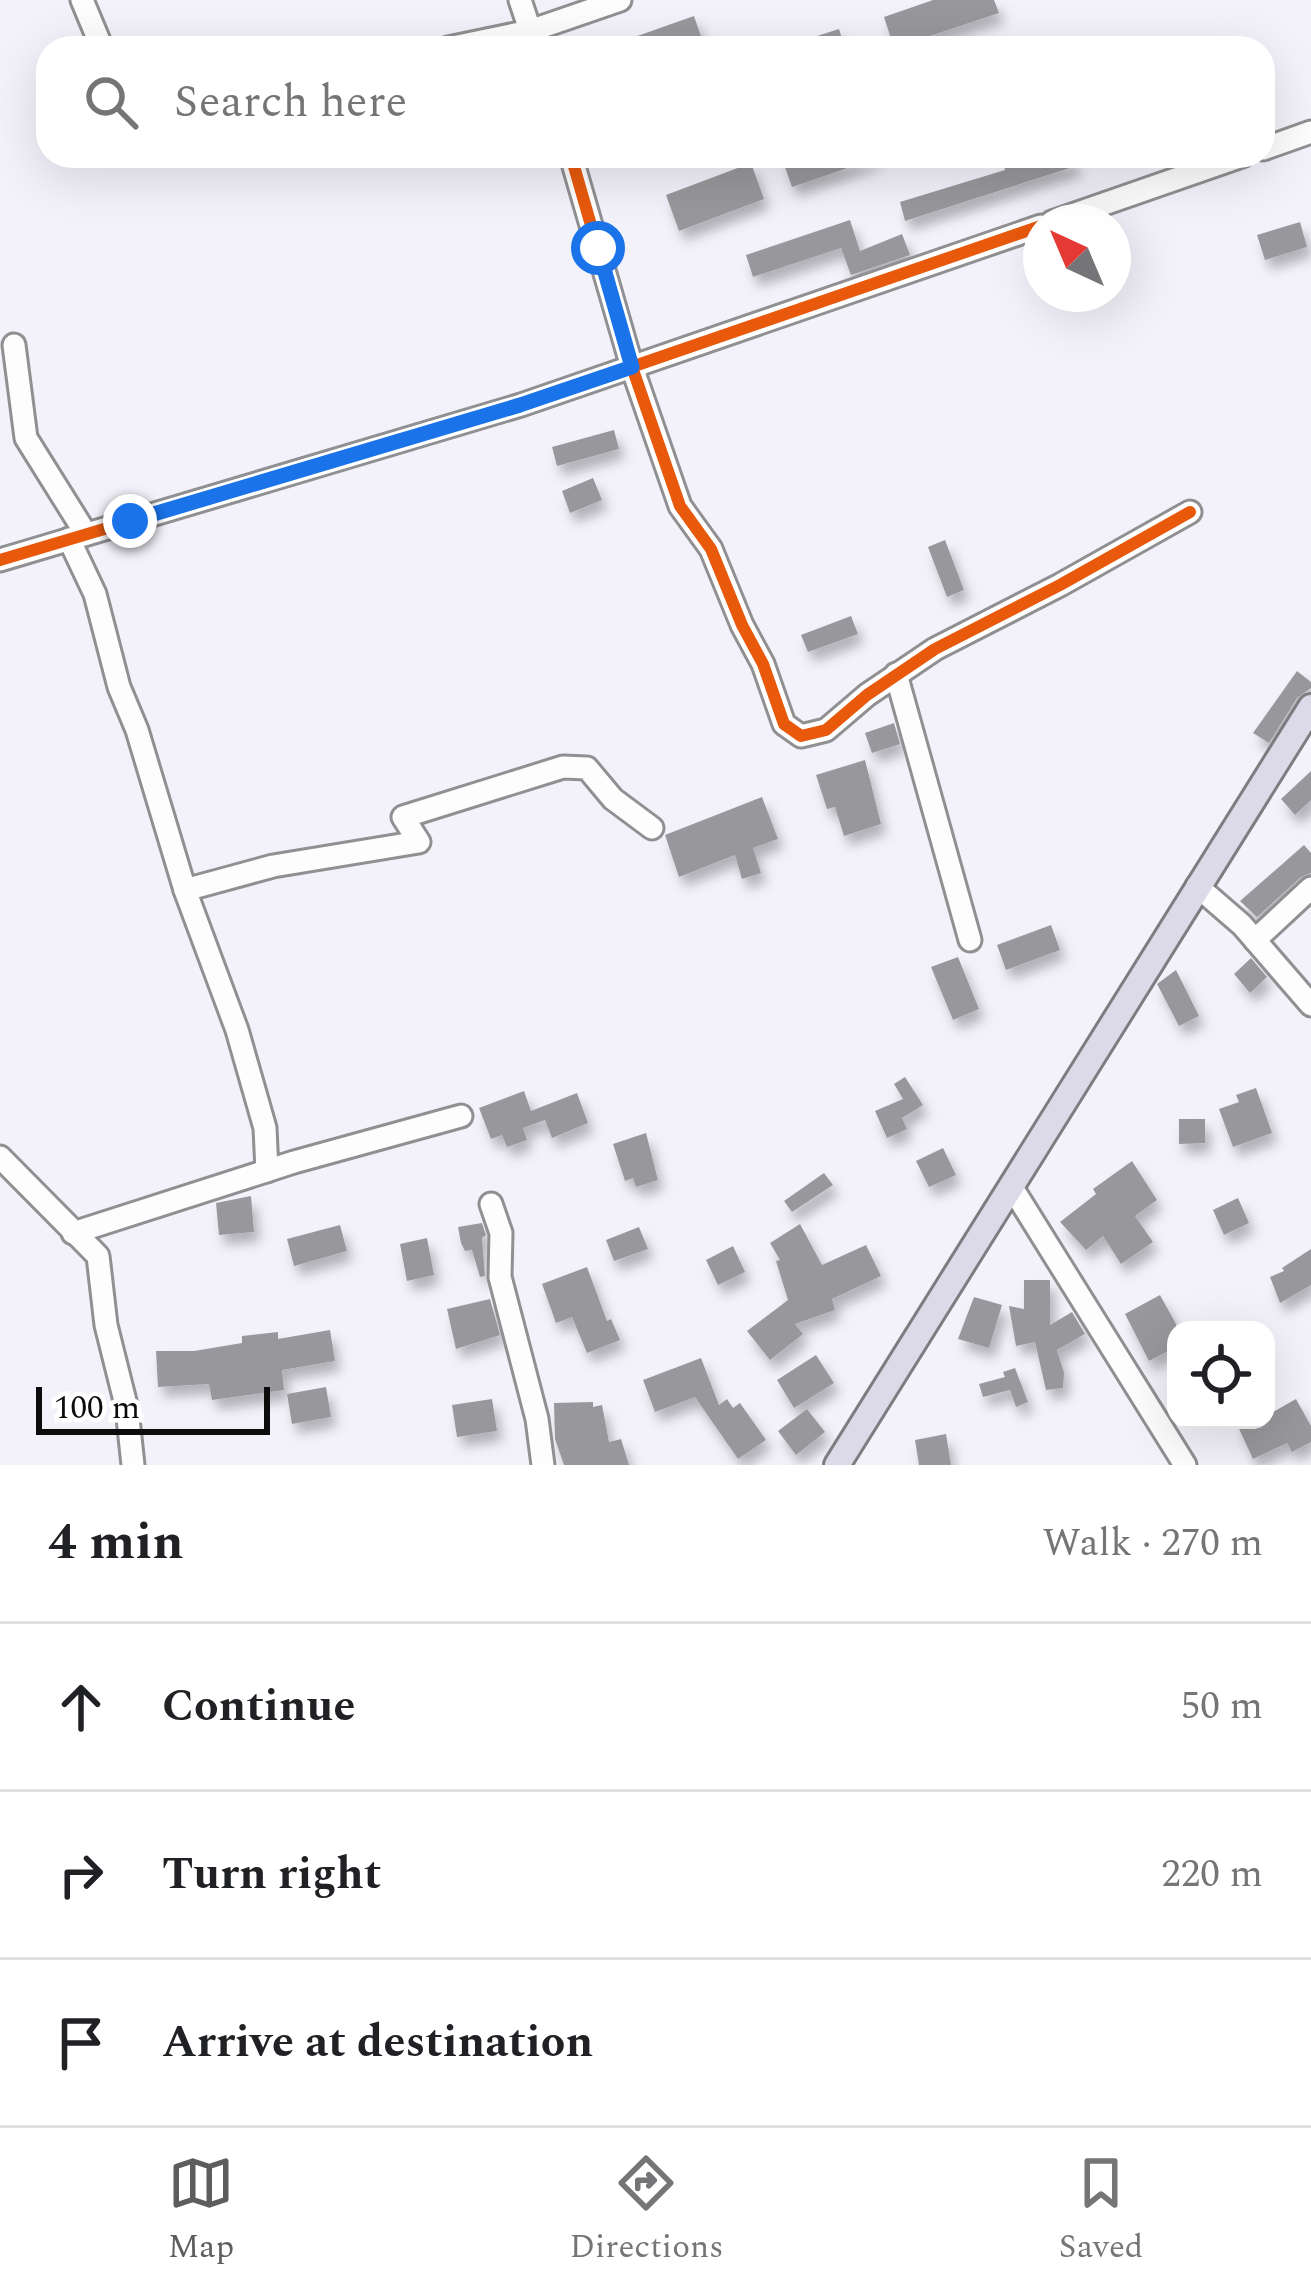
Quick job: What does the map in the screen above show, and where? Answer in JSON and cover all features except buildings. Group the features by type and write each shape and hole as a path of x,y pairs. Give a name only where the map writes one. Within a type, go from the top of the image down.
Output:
{"main road":[{"path":"837,1465 1311,706"}],"street":[{"path":"82,0 97,36"},
{"path":"520,0 532,36"},
{"path":"542,36 620,0"},
{"path":"1275,145 1311,132"},
{"path":"575,168 632,367 680,506 711,549 763,664 784,724 801,736 826,730 935,649 1190,512"},
{"path":"1104,204 1207,168"},
{"path":"0,560 520,405 1023,232"},
{"path":"14,345 26,438 78,537 118,687 137,730 185,890 237,1030 265,1128 267,1171"},
{"path":"896,674 970,940"},
{"path":"185,890 272,866 419,842 403,817 563,766 587,768 613,799 652,828"},
{"path":"1197,886 1256,940 1311,1005"},
{"path":"1256,940 1311,888"},
{"path":"74,1233 461,1116"},
{"path":"0,1157 98,1256 133,1465"},
{"path":"1011,1186 1185,1465"},
{"path":"491,1204 501,1233 500,1277 537,1419 543,1465"}],"cycle path":[{"path":"574,168 632,367 680,506 711,549 763,664 784,724 801,736 826,730 867,695 935,649 1190,512"},
{"path":"0,560 521,405 1023,232"}],"route":[{"path":"130,521 632,367 598,248"}]}
